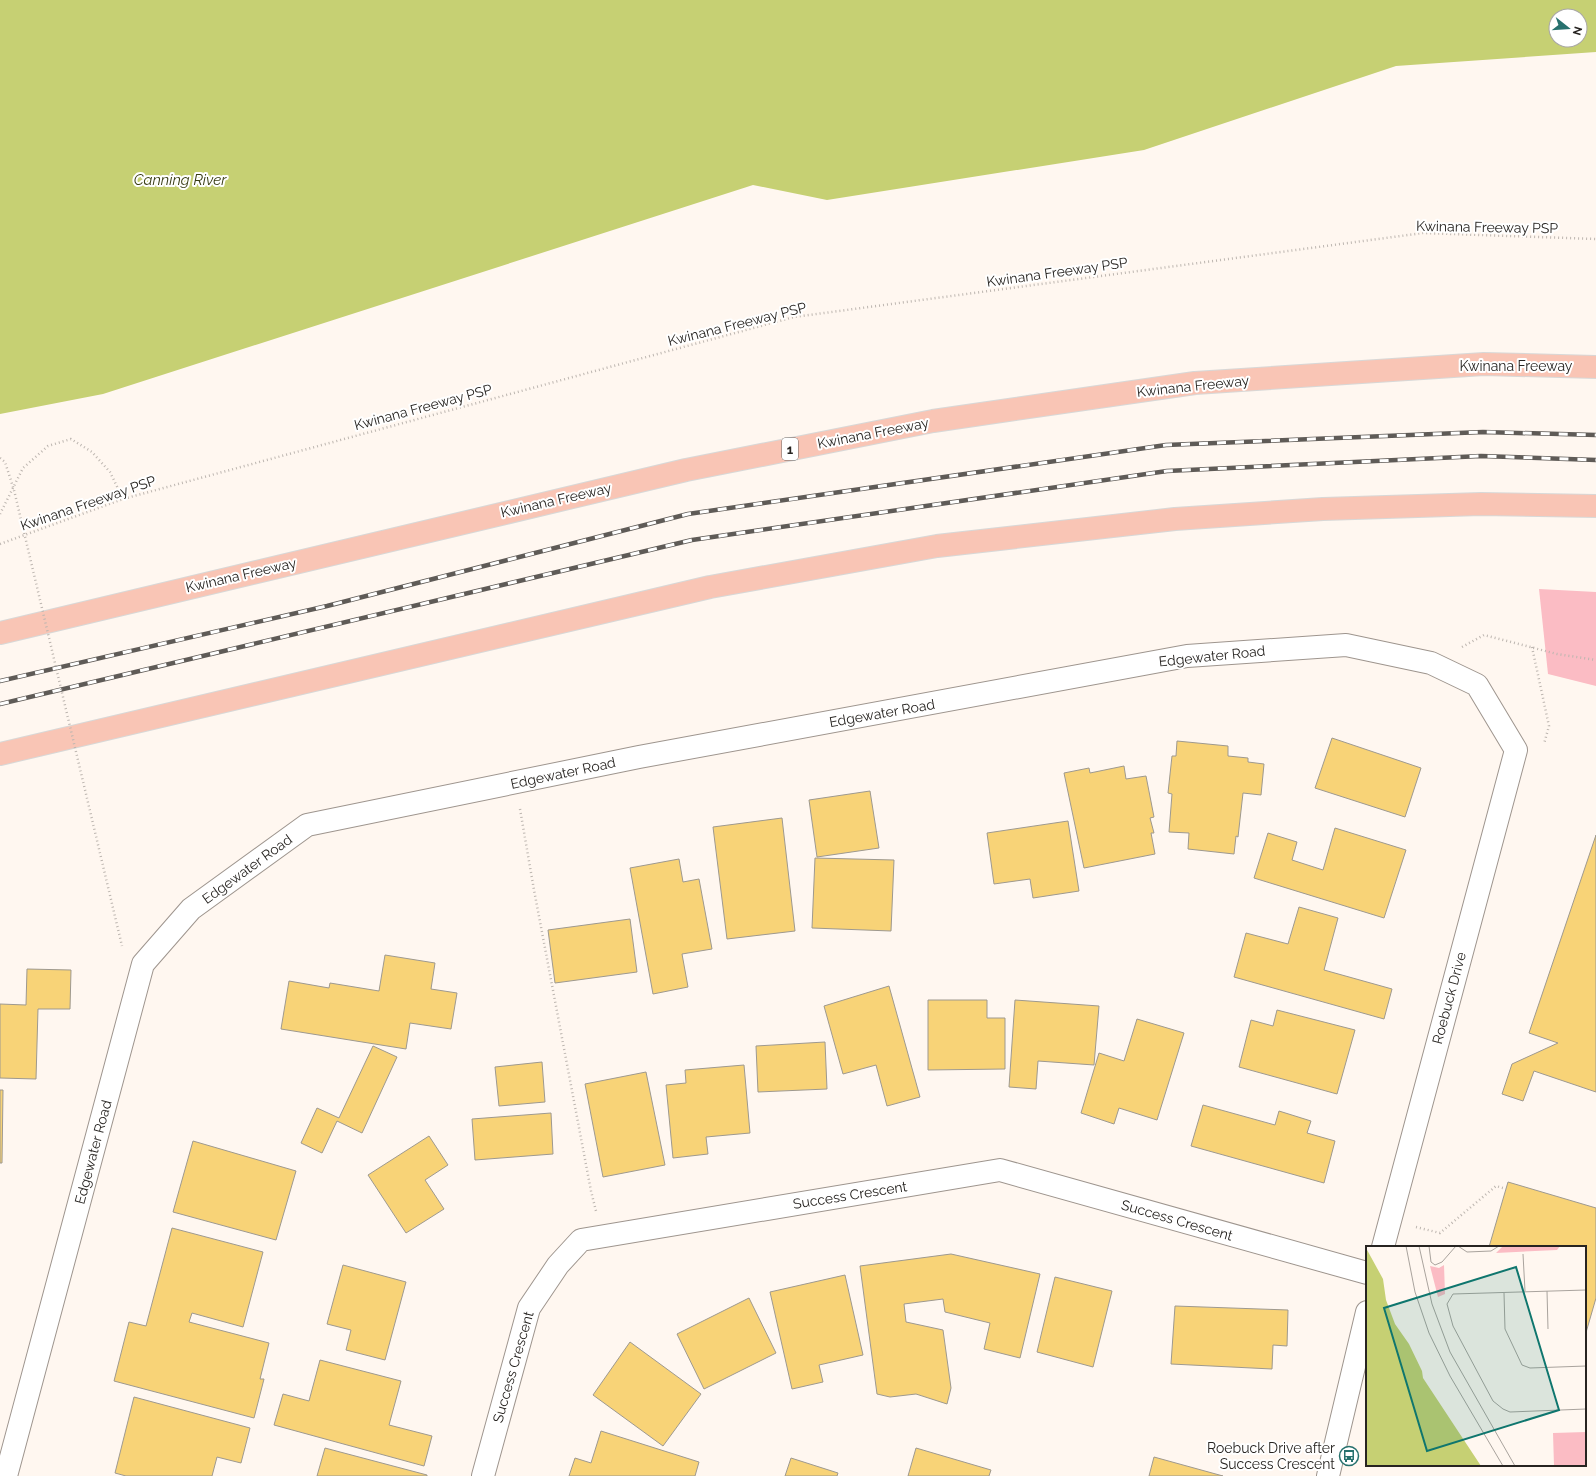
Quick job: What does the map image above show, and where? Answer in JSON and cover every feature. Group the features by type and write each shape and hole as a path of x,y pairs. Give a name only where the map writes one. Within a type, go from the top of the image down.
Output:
{"highway":[{"name":"Kwinana Freeway","path":"0,633 686,470 933,421 1194,383 1484,364 1596,367"},
{"path":"0,754 710,587 936,546 1175,519 1323,509 1481,504 1596,506"}],"street":[{"name":"Edgewater Road","path":"6,1476 143,964 191,910 307,825 639,757 1187,656 1346,645 1432,663 1477,685 1516,750"},
{"name":"Roebuck Drive","path":"1383,1246 1516,750"},
{"name":"Success Crescent","path":"483,1476 529,1308 558,1264 581,1240 1000,1170 1366,1273"},
{"path":"1328,1476 1366,1316"}],"path":[{"name":"Kwinana Freeway PSP","path":"0,544 123,499 794,317 1423,234 1596,239"},
{"path":"0,514 23,468 48,446 71,439 92,452 110,472 123,499"},
{"path":"0,458 5,462 14,490 122,946"},
{"path":"1432,663 1484,635 1558,654 1596,660"},
{"path":"522,823 591,1191"},
{"path":"1390,1221 1440,1233 1496,1186 1506,1189"}],"shaded area":[{"path":"1539,589 1596,592 1596,686 1548,674"}],"water":[{"name":"Canning River","path":"0,0 1596,0 1596,52 1396,66 1144,150 827,200 753,185 103,394 0,414"}],"building":[{"path":"1332,738 1421,768 1405,817 1315,788"},
{"path":"1177,741 1228,746 1228,756 1248,758 1248,762 1264,764 1261,795 1243,793 1238,837 1236,836 1234,854 1188,849 1189,833 1169,832 1172,794 1168,793 1172,756 1176,756"},
{"path":"1124,766 1126,779 1146,776 1154,817 1150,818 1154,833 1151,833 1155,854 1084,868 1064,773 1089,768 1090,773"},
{"path":"870,791 879,848 817,857 809,800"},
{"path":"782,818 795,931 727,939 713,827"},
{"path":"1068,821 1079,891 1033,898 1030,879 994,884 987,833"},
{"path":"1335,828 1406,850 1384,918 1254,878 1268,833 1297,842 1292,860 1323,870"},
{"path":"1596,835 1596,1092 1534,1071 1523,1101 1502,1094 1512,1064 1558,1043 1529,1033"},
{"path":"815,858 894,860 891,931 812,928"},
{"path":"679,859 683,882 699,879 712,949 682,954 688,987 653,994 630,868"},
{"path":"1299,907 1338,918 1324,970 1392,989 1384,1019 1234,977 1246,933 1288,944"},
{"path":"630,919 637,972 555,983 548,930"},
{"path":"385,955 435,963 431,989 457,993 451,1029 410,1023 406,1049 281,1029 289,981 329,988 330,983 379,991"},
{"path":"27,969 71,970 70,1009 38,1009 36,1079 0,1078 0,1004 26,1005"},
{"path":"889,986 920,1097 887,1106 876,1065 843,1074 824,1006"},
{"path":"928,1000 987,1000 987,1018 1005,1018 1005,1069 928,1070"},
{"path":"1015,1000 1099,1006 1094,1065 1038,1061 1036,1089 1009,1087"},
{"path":"1277,1010 1355,1030 1337,1094 1239,1067 1251,1020 1273,1026"},
{"path":"1137,1019 1184,1033 1157,1120 1119,1108 1114,1124 1081,1113 1099,1053 1124,1061"},
{"path":"825,1042 827,1089 758,1092 756,1046"},
{"path":"373,1046 397,1057 362,1133 337,1121 322,1153 301,1143 317,1108 339,1118"},
{"path":"542,1062 545,1102 499,1106 495,1067"},
{"path":"744,1065 750,1133 706,1137 708,1154 673,1158 666,1085 686,1083 685,1070"},
{"path":"646,1072 665,1165 603,1177 585,1084"},
{"path":"0,1090 3,1090 2,1163 0,1163"},
{"path":"1203,1105 1275,1125 1279,1111 1311,1121 1307,1133 1335,1141 1324,1183 1191,1146"},
{"path":"551,1113 553,1154 475,1160 472,1119"},
{"path":"429,1136 448,1165 425,1180 444,1209 406,1233 368,1175"},
{"path":"193,1141 296,1171 276,1240 173,1212"},
{"path":"1508,1182 1596,1208 1596,1298 1586,1333 1586,1246 1489,1246"},
{"path":"172,1228 263,1252 243,1327 192,1313 189,1322 269,1343 260,1379 264,1379 254,1418 114,1381 129,1322 146,1326"},
{"path":"951,1254 1040,1274 1020,1358 984,1349 990,1323 945,1312 943,1299 904,1304 906,1322 943,1330 951,1388 947,1404 916,1394 890,1397 877,1394 860,1266"},
{"path":"343,1265 406,1282 385,1360 346,1350 351,1330 327,1324"},
{"path":"845,1275 863,1355 819,1365 823,1382 792,1389 770,1292"},
{"path":"1055,1277 1112,1291 1093,1367 1037,1352"},
{"path":"749,1298 776,1353 704,1389 677,1334"},
{"path":"1175,1306 1288,1310 1287,1346 1273,1345 1272,1369 1171,1364"},
{"path":"630,1342 701,1394 663,1446 593,1395"},
{"path":"320,1360 401,1381 389,1425 432,1436 424,1466 274,1425 283,1394 309,1401"},
{"path":"134,1397 250,1428 241,1463 217,1457 212,1476 126,1476 115,1473"},
{"path":"601,1431 699,1462 695,1476 569,1476 575,1458 591,1463"},
{"path":"325,1448 427,1475 427,1476 317,1476"},
{"path":"916,1448 991,1470 989,1476 908,1476"},
{"path":"1154,1457 1223,1476 1149,1476"},
{"path":"791,1458 838,1473 837,1476 785,1476"}],"railway":[{"path":"0,681 327,606 688,514 1166,445 1483,432 1596,435"},
{"path":"0,704 692,540 1167,471 1481,456 1596,460"}],"place":[{"name":"Roebuck Drive after Success Crescent","path":"1349,1456"}]}
